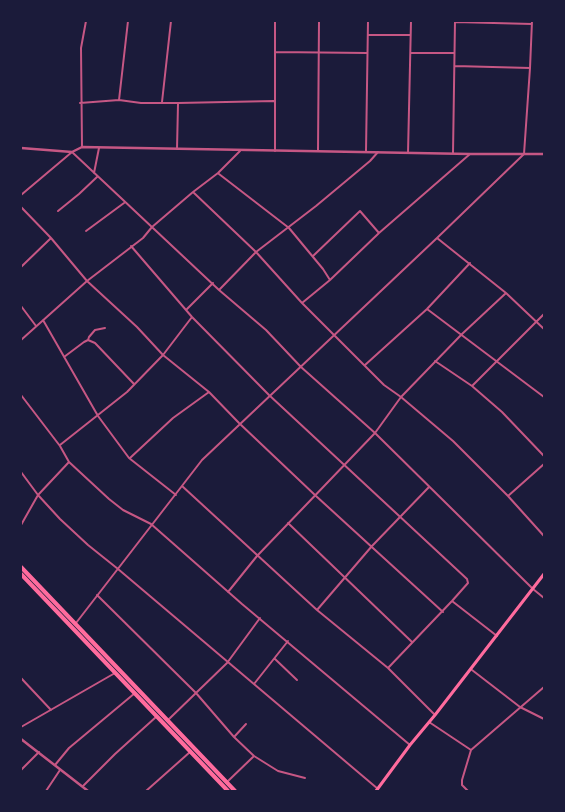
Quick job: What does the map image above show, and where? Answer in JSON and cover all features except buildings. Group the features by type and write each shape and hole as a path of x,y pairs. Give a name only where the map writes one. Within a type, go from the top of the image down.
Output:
{"highway":[{"path":"21,567 234,791"},
{"path":"21,574 228,791"}],"main road":[{"path":"377,790 544,574"}],"street":[{"path":"82,147 80,103 81,48 86,21"},
{"path":"119,100 128,21"},
{"path":"162,102 171,21"},
{"path":"275,21 275,152"},
{"path":"318,151 319,21"},
{"path":"366,152 368,21"},
{"path":"408,153 411,21"},
{"path":"72,629 202,460 239,423 438,238 524,154 532,23 454,22 454,153"},
{"path":"368,35 411,35"},
{"path":"275,52 367,53"},
{"path":"411,53 455,53"},
{"path":"455,66 530,68"},
{"path":"80,103 119,100 141,103 274,101"},
{"path":"177,149 178,103"},
{"path":"21,195 72,152 82,147 275,152 544,154"},
{"path":"21,148 72,152 219,290 266,330 301,367 375,433 533,590 544,598"},
{"path":"94,173 99,148"},
{"path":"21,340 87,281 130,246 143,238 152,227 193,192 218,174 240,151"},
{"path":"219,290 256,252 289,228 370,161 378,152"},
{"path":"302,303 470,154"},
{"path":"218,174 289,228 313,256 330,280"},
{"path":"58,211 97,177"},
{"path":"193,192 256,252 302,303 384,385 402,397 453,441 508,496 544,536"},
{"path":"86,231 125,203"},
{"path":"21,207 51,238 87,281 138,327 162,355 209,392 316,496 442,612"},
{"path":"313,256 360,211 379,233"},
{"path":"21,267 51,238"},
{"path":"438,238 506,293 544,329"},
{"path":"130,246 192,317 270,395 468,581 442,612 388,668"},
{"path":"365,365 426,309 470,263"},
{"path":"186,310 213,283"},
{"path":"228,592 257,556 375,433 402,397 435,361 506,293"},
{"path":"21,306 36,326"},
{"path":"426,309 544,397"},
{"path":"472,386 544,314"},
{"path":"60,446 134,384 162,355 192,317"},
{"path":"43,320 98,416 129,458 176,495"},
{"path":"64,358 88,340 95,330 105,328"},
{"path":"88,340 96,343 134,384"},
{"path":"435,361 472,386 502,412 544,456"},
{"path":"129,458 173,418 209,392"},
{"path":"21,394 60,446 69,462 123,510 151,524 228,592 410,745"},
{"path":"21,525 38,495 69,462"},
{"path":"508,496 544,464"},
{"path":"21,472 38,495 67,526 377,790"},
{"path":"182,486 316,610 388,668 435,715"},
{"path":"316,610 372,546 429,487"},
{"path":"288,524 412,642"},
{"path":"97,595 196,693 234,737 254,756 278,771 305,778"},
{"path":"452,601 497,636"},
{"path":"167,720 227,663 260,618"},
{"path":"254,684 288,641"},
{"path":"275,659 297,680"},
{"path":"471,669 520,707 544,719"},
{"path":"21,727 116,673"},
{"path":"21,678 50,710"},
{"path":"468,791 462,785 462,780 471,750 544,687"},
{"path":"55,765 69,748 135,694"},
{"path":"83,786 156,717"},
{"path":"429,722 471,750"},
{"path":"234,737 246,724"},
{"path":"21,739 88,791"},
{"path":"21,770 39,752"},
{"path":"146,791 190,752"},
{"path":"226,782 254,756"},
{"path":"46,791 60,769"}]}
